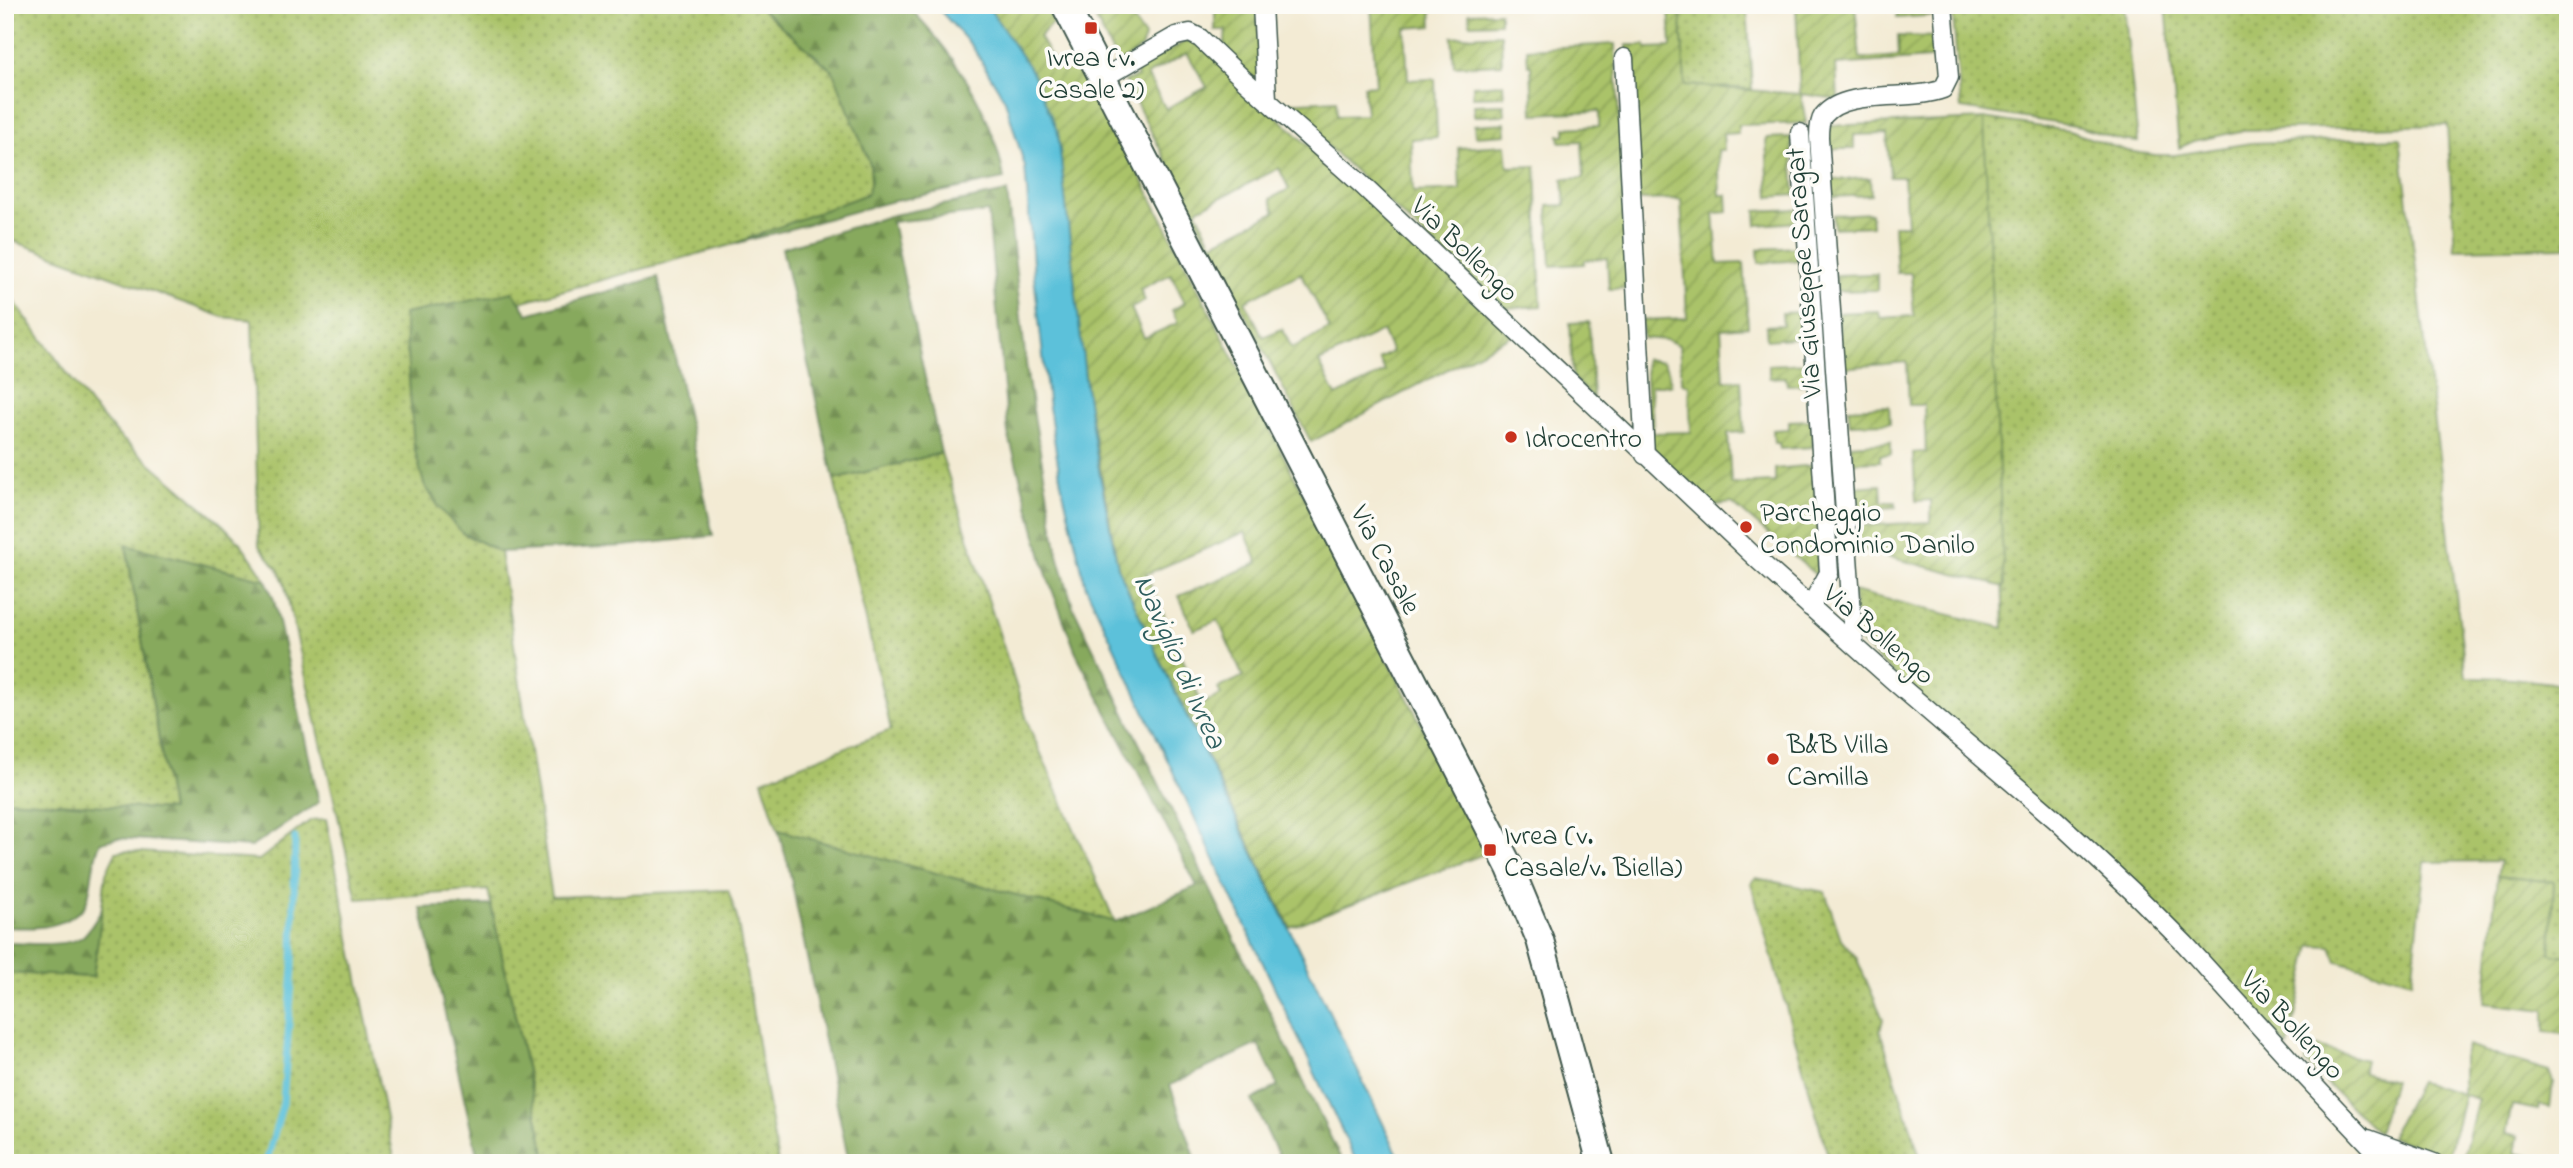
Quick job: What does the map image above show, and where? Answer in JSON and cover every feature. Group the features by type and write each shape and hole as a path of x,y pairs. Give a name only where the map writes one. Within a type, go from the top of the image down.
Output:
{"main road":[{"name":"Via Casale","path":"1065,5 1510,868 1540,940 1601,1163"}],"street":[{"path":"1267,99 1262,6 1269,5"},
{"name":"Via Giuseppe Saragat","path":"1854,643 1820,125 1823,117 1842,103 1929,95 1943,89 1949,77 1943,5"},
{"name":"Via Bollengo","path":"1102,78 1176,36 1190,33 1200,38 1361,184 1810,607 2056,820 2132,891 2185,944 2294,1065 2366,1139 2434,1163"},
{"path":"1624,58 1645,454"},
{"path":"1800,133 1829,573 1810,607"},
{"path":"2366,1139 2387,1163"}],"green space":[{"path":"5,5 757,5 833,71 870,164 871,181 867,194 731,245 520,302 513,292 404,314 462,533 500,552 552,897 728,890 737,918 778,1163 547,1163 488,890 357,899 284,582 278,569 259,546 252,320 223,317 5,238"},
{"path":"757,5 907,5 940,43 969,85 991,130 1004,179 885,203 731,245 867,194 871,181 870,164 833,71"},
{"path":"987,5 1053,5 1054,21 1039,37 1053,60 1086,70 1487,853 1290,927 1118,568 1087,395 1058,133","holes":["1171,274 1185,303 1172,310 1178,323 1144,338 1131,308 1145,301 1140,289","1245,532 1258,563 1179,596 1194,630 1218,620 1243,677 1218,688 1221,695 1202,704 1146,574"]},
{"path":"1089,5 1153,5 1155,9 1133,20 1145,37 1141,48 1118,64"},
{"path":"1215,5 1257,5 1261,85 1224,50 1226,30 1215,30"},
{"path":"1371,5 1431,5 1432,26 1405,28 1408,80 1435,79 1437,137 1411,139 1413,192 1460,190 1458,148 1506,145 1508,167 1536,166 1541,306 1503,308 1281,103 1336,100 1337,116 1366,115 1364,86 1376,85"},
{"path":"1669,5 1680,5 1685,85 1800,94 1796,5 1855,5 1860,59 1899,56 1898,36 1939,37 1941,57 1836,65 1838,99 1801,94 1806,123 1738,125 1738,133 1723,134 1724,150 1718,150 1720,195 1727,195 1728,212 1714,213 1718,264 1744,263 1748,327 1721,329 1724,381 1741,380 1744,432 1728,433 1731,484 1775,482 1775,469 1814,465 1821,564 1816,575 1732,503 1711,506 1650,453 1645,359 1663,362 1669,372 1671,385 1651,385 1653,433 1691,432 1689,384 1682,384 1679,345 1667,340 1643,338 1642,320 1687,318 1681,199 1636,200 1627,45 1645,45 1646,48 1671,47"},
{"path":"1680,5 1747,5 1752,89 1685,85"},
{"path":"1896,5 1937,5 1938,15 1897,18"},
{"path":"1952,5 2124,5 2138,142 2121,140 2080,127 1961,108"},
{"path":"2166,5 2506,5 2507,12 2544,5 2568,5 2568,247 2455,249 2447,125 2245,130 2194,141 2179,148"},
{"path":"1500,12 1500,23 1470,24 1469,13"},
{"path":"1501,34 1502,64 1454,66 1452,37"},
{"path":"1186,41 1197,42 1512,335 1311,442 1125,81 1138,77 1135,69","holes":["1187,53 1207,87 1166,109 1147,75","1279,168 1289,189 1270,199 1275,212 1212,244 1196,210","1301,273 1330,329 1292,348 1282,329 1263,337 1245,301","1382,331 1392,352 1379,359 1385,372 1336,396 1319,362"]},
{"path":"1615,44 1626,250 1631,288 1609,289 1607,258 1585,260 1584,264 1551,266 1548,206 1565,205 1563,179 1584,178 1582,141 1560,142 1559,135 1565,135 1565,128 1599,126 1599,111 1533,114 1531,65 1528,65 1527,49"},
{"path":"1503,84 1504,96 1473,97 1473,86"},
{"path":"1504,104 1505,115 1474,116 1474,105"},
{"path":"1983,118 2069,131 2127,151 2155,155 2175,155 2251,143 2400,138 2466,677 2511,678 2568,685 2568,956 2550,954 2554,882 2497,876 2500,861 2425,862 2412,981 2337,961 2331,946 2311,945 2288,1047 1858,640 1853,591 2004,628"},
{"path":"1984,119 2004,587 1855,548 1854,526 1931,522 1931,500 1916,501 1913,453 1926,452 1924,405 1909,405 1907,362 1842,368 1838,313 1879,311 1880,318 1914,316 1911,273 1897,273 1894,225 1907,225 1904,177 1890,177 1887,134 1854,135 1854,149 1829,149 1828,126"},
{"path":"1505,123 1506,134 1475,136 1474,125"},
{"path":"1791,137 1795,195 1769,197 1766,138"},
{"path":"1870,178 1871,195 1832,197 1831,180"},
{"path":"1007,192 1028,381 1058,555 1073,607 1343,1163 1282,1163 1252,1100 1278,1086 1258,1044 1170,1085 1197,1163 849,1163 788,864 778,830 1115,922 1197,886 1077,655 1048,579 1008,433 988,212 892,222 941,453 834,480 782,248 893,215"},
{"path":"1799,209 1800,222 1757,225 1756,211"},
{"path":"1871,213 1872,226 1834,228 1833,215"},
{"path":"1801,247 1802,260 1759,263 1758,249"},
{"path":"1877,274 1877,290 1837,291 1836,275"},
{"path":"658,277 713,536 624,546 500,552 462,533 440,509 424,484 414,447 404,314 513,292 528,314"},
{"path":"5,289 92,407 121,438 223,525 242,545 266,580 126,546 171,810 5,800"},
{"path":"1805,312 1807,337 1767,340 1766,326 1783,325 1782,313"},
{"path":"1589,322 1593,398 1573,378 1570,323"},
{"path":"1808,363 1810,384 1787,385 1786,377 1769,378 1769,365"},
{"path":"1889,406 1890,423 1850,424 1848,408"},
{"path":"1812,420 1813,447 1780,449 1779,443 1774,443 1773,430 1789,429 1789,421"},
{"path":"1891,442 1891,454 1880,455 1880,461 1852,462 1851,445"},
{"path":"941,453 1030,729 1115,922 778,830 762,780 891,730 834,480"},
{"path":"1881,485 1882,502 1896,502 1896,507 1853,509 1852,487"},
{"path":"126,545 266,580 274,600 319,802 251,847 117,838 101,842 95,858 88,899 81,909 65,921 49,926 5,927 5,800 171,810"},
{"path":"326,819 395,1163 5,1163 5,973 93,977 106,873 116,852 259,860 311,820"},
{"path":"2497,876 2554,882 2550,953 2568,956 2566,1034 2545,1032 2545,1010 2485,1003"},
{"path":"1756,878 1825,892 1841,939 1856,957 1883,1019 1880,1031 1922,1163 1830,1163 1751,883"},
{"path":"491,905 547,1163 479,1163 421,908"},
{"path":"102,910 93,977 5,973 5,943 56,944 75,940 85,934"},
{"path":"2311,1045 2365,1060 2362,1072 2394,1081 2378,1133 2305,1062"},
{"path":"2467,1046 2549,1071 2553,1082 2550,1107 2539,1105 2538,1110 2512,1105 2506,1133 2518,1136 2515,1153 2537,1158 2538,1163 2462,1162 2478,1099 2464,1095 2448,1157 2390,1137 2419,1082 2463,1094 2463,1057"}],"water":[{"path":"935,5 987,5 1034,75 1058,133 1087,395 1118,568 1402,1163 1357,1163 1086,587 1061,483 1048,401 1025,167 1005,100 972,46"}],"waterway":[{"path":"266,1163 283,1103 293,968 295,838"}],"place":[{"name":"Ivrea (v. Casale 2)","path":"1091,28"},
{"name":"Idrocentro","path":"1511,437"},
{"name":"Parcheggio Condominio Danilo","path":"1746,527"},
{"name":"B&B Villa Camilla","path":"1773,759"},
{"name":"Ivrea (v. Casale/v. Biella)","path":"1490,850"}],"water label":[{"name":"Naviglio di Ivrea","path":"1181,661"}]}
